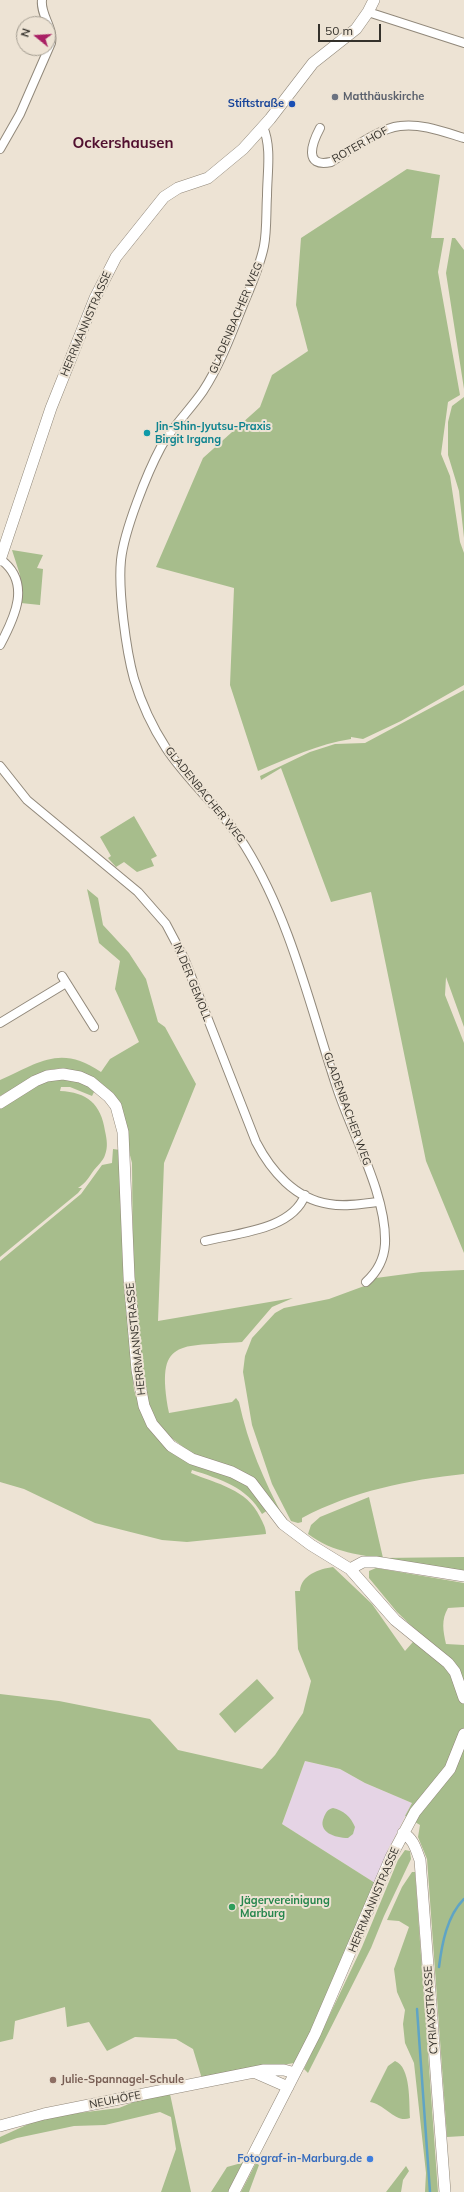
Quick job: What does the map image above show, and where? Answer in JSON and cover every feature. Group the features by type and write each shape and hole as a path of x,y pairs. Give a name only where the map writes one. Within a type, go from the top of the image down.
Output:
{"street":[{"path":"0,149 20,114 51,43 51,33 42,0"},
{"path":"263,127 313,63 352,33 368,12 374,0"},
{"path":"368,12 464,43"},
{"name":"ROTER HOF","path":"320,128 313,140 312,156 316,161 323,164 331,162 383,131 399,126 421,127 464,138"},
{"name":"HERRMANNSTRASSE","path":"0,559 51,408 95,298 116,257 164,197 178,188 203,181 218,172 263,127"},
{"name":"GLADENBACHER WEG","path":"263,127 267,139 265,244 254,278 222,357 203,392 161,446 144,485 126,540 121,562 120,578 127,639 134,679 145,708 166,748 237,834 265,882 292,945 338,1090 370,1170 384,1223 385,1246 379,1268 366,1282"},
{"path":"0,559 9,565 15,574 18,600 13,621 0,645"},
{"name":"IN DER GEMOLL","path":"0,766 27,800 138,892 166,924 184,958 256,1142 272,1169 284,1182 305,1195 331,1204 378,1202"},
{"path":"0,1024 64,980 94,1027"},
{"name":"HERRMANNSTRASSE","path":"0,1103 35,1081 47,1076 63,1074 80,1077 100,1088 109,1097 116,1106 123,1132 128,1277 140,1391 148,1416 156,1430 171,1446 192,1459 232,1472 251,1482 283,1524 311,1545 350,1569 395,1620 448,1663 455,1672 464,1698"},
{"path":"205,1241 284,1220 298,1209 305,1195"},
{"path":"350,1569 363,1562 376,1562 464,1576"},
{"name":"HERRMANNSTRASSE","path":"234,2192 318,2026 403,1833 416,1812 450,1769 464,1734"},
{"name":"CYRIAXSTRASSE","path":"403,1833 409,1836 414,1844 420,1860 445,2192"},
{"name":"NEUHÖFE","path":"0,2126 51,2113 271,2069 295,2073"},
{"path":"255,2073 288,2087"}],"shaded area":[{"path":"305,1761 340,1769 365,1783 412,1803 388,1850 375,1883 282,1824"}],"green space":[{"path":"407,169 440,175 431,238 444,238 438,272 460,395 448,402 441,454 450,476 460,542 464,553 464,685 401,721 363,739 351,737 351,739 327,744 258,771 230,685 234,588 156,567 203,458 260,407 272,375 308,351 296,305 301,238"},
{"path":"452,238 455,238 464,250 464,389 446,273"},
{"path":"464,397 464,538 459,491 448,455 448,422 452,406"},
{"path":"12,550 43,555 37,568 43,569 40,605 21,603 20,575"},
{"path":"464,690 464,1027 446,977 445,995 464,1043 464,1253 426,1161 371,892 331,902 281,768 261,780 260,776 310,752 335,744 365,743"},
{"path":"134,816 157,856 151,859 154,866 137,872 124,862 116,867 108,858 111,856 100,837"},
{"path":"87,889 98,898 103,925 129,953 146,979 158,1022 165,1027 196,1084 164,1163 158,1321 293,1298 272,1307 242,1342 188,1347 177,1351 169,1358 166,1371 166,1388 169,1413 232,1402 236,1398 239,1402 247,1433 257,1462 284,1518 247,1474 237,1468 225,1466 191,1453 165,1433 151,1412 144,1391 133,1270 132,1163 114,1094 93,1078 82,1073 63,1068 47,1070 0,1096 0,1080 38,1063 50,1059 73,1059 101,1072 110,1059 139,1042 115,989 120,961 99,943"},
{"path":"66,1078 84,1084 95,1090 92,1096 70,1087 61,1087 60,1091 70,1092 85,1097 96,1107 103,1122 106,1134 107,1146 105,1155 87,1180 78,1188 82,1188 78,1193 0,1257 0,1107 38,1083"},
{"path":"113,1149 120,1150 123,1188 123,1277 134,1390 146,1424 222,1473 247,1485 268,1510 262,1514 249,1497 232,1485 192,1470 191,1473 221,1484 247,1500 260,1517 266,1534 187,1542 162,1540 95,1523 24,1489 0,1482 0,1261 81,1194 102,1165 112,1163"},
{"path":"464,1270 464,1474 402,1483 381,1488 321,1509 302,1518 302,1522 298,1523 291,1521 272,1484 252,1425 243,1372 245,1356 252,1338 275,1313 284,1308 329,1299 367,1285 376,1278 421,1272"},
{"path":"369,1497 383,1558 464,1557 464,1572 348,1552 327,1545 308,1534 311,1525 320,1517"},
{"path":"333,1567 372,1604 405,1651 420,1634 397,1612 369,1578 369,1571 376,1568 464,1583 464,1607 448,1608 444,1617 443,1626 446,1644 464,1645 464,2136 447,2137 427,1859 418,1837 420,1825 405,1816 412,1803 365,1783 340,1769 305,1761 282,1824 375,1883 308,2038 294,2063 202,2079 193,2049 176,2039 135,2037 107,2051 89,2022 67,2027 65,2007 15,2021 13,2039 0,2042 0,1694 59,1701 150,1719 178,1750 262,1769 275,1755 303,1713 311,1681 298,1649 295,1591 300,1591 301,1585 307,1577 322,1569"},
{"path":"257,1679 274,1698 235,1733 219,1714"},
{"path":"333,1808 343,1812 349,1817 355,1827 353,1834 348,1838 338,1837 328,1833 323,1827 322,1822 324,1817 328,1810"},
{"path":"405,1850 410,1851 411,1859 384,1916 371,1948 308,2073 304,2069 362,1947 398,1860"},
{"path":"412,1872 415,1872 438,2192 425,2192 426,2173 414,2063 405,2043 403,2024 405,2010 397,1992 394,1969 409,1927 399,1921 387,1920 402,1887"},
{"path":"395,2061 404,2070 407,2077 410,2118 405,2119 395,2116 381,2106 370,2102 388,2066"},
{"path":"170,2094 191,2192 161,2192 176,2149 171,2117 160,2112 105,2125 74,2126 17,2138 0,2144 0,2137 33,2122 62,2115 119,2108 136,2101"},
{"path":"245,2162 229,2192 211,2192 227,2167"},
{"path":"256,2163 259,2165 249,2192 241,2192"},
{"path":"406,2166 409,2171 403,2180 401,2192 386,2192"}],"waterway":[{"path":"439,1967 446,1930 453,1913 464,1899"},
{"path":"417,2009 430,2192"}],"place":[{"name":"Matthäuskirche","path":"335,97"},
{"name":"Stiftstraße","path":"292,104"},
{"name":"Jin-Shin-Jyutsu-Praxis Birgit Irgang","path":"147,433"},
{"name":"Jägervereinigung Marburg","path":"232,1907"},
{"name":"Julie-Spannagel-Schule","path":"53,2080"},
{"name":"Fotograf-in-Marburg.de","path":"370,2159"}],"district":[{"name":"Ockershausen","path":"123,143"}]}
